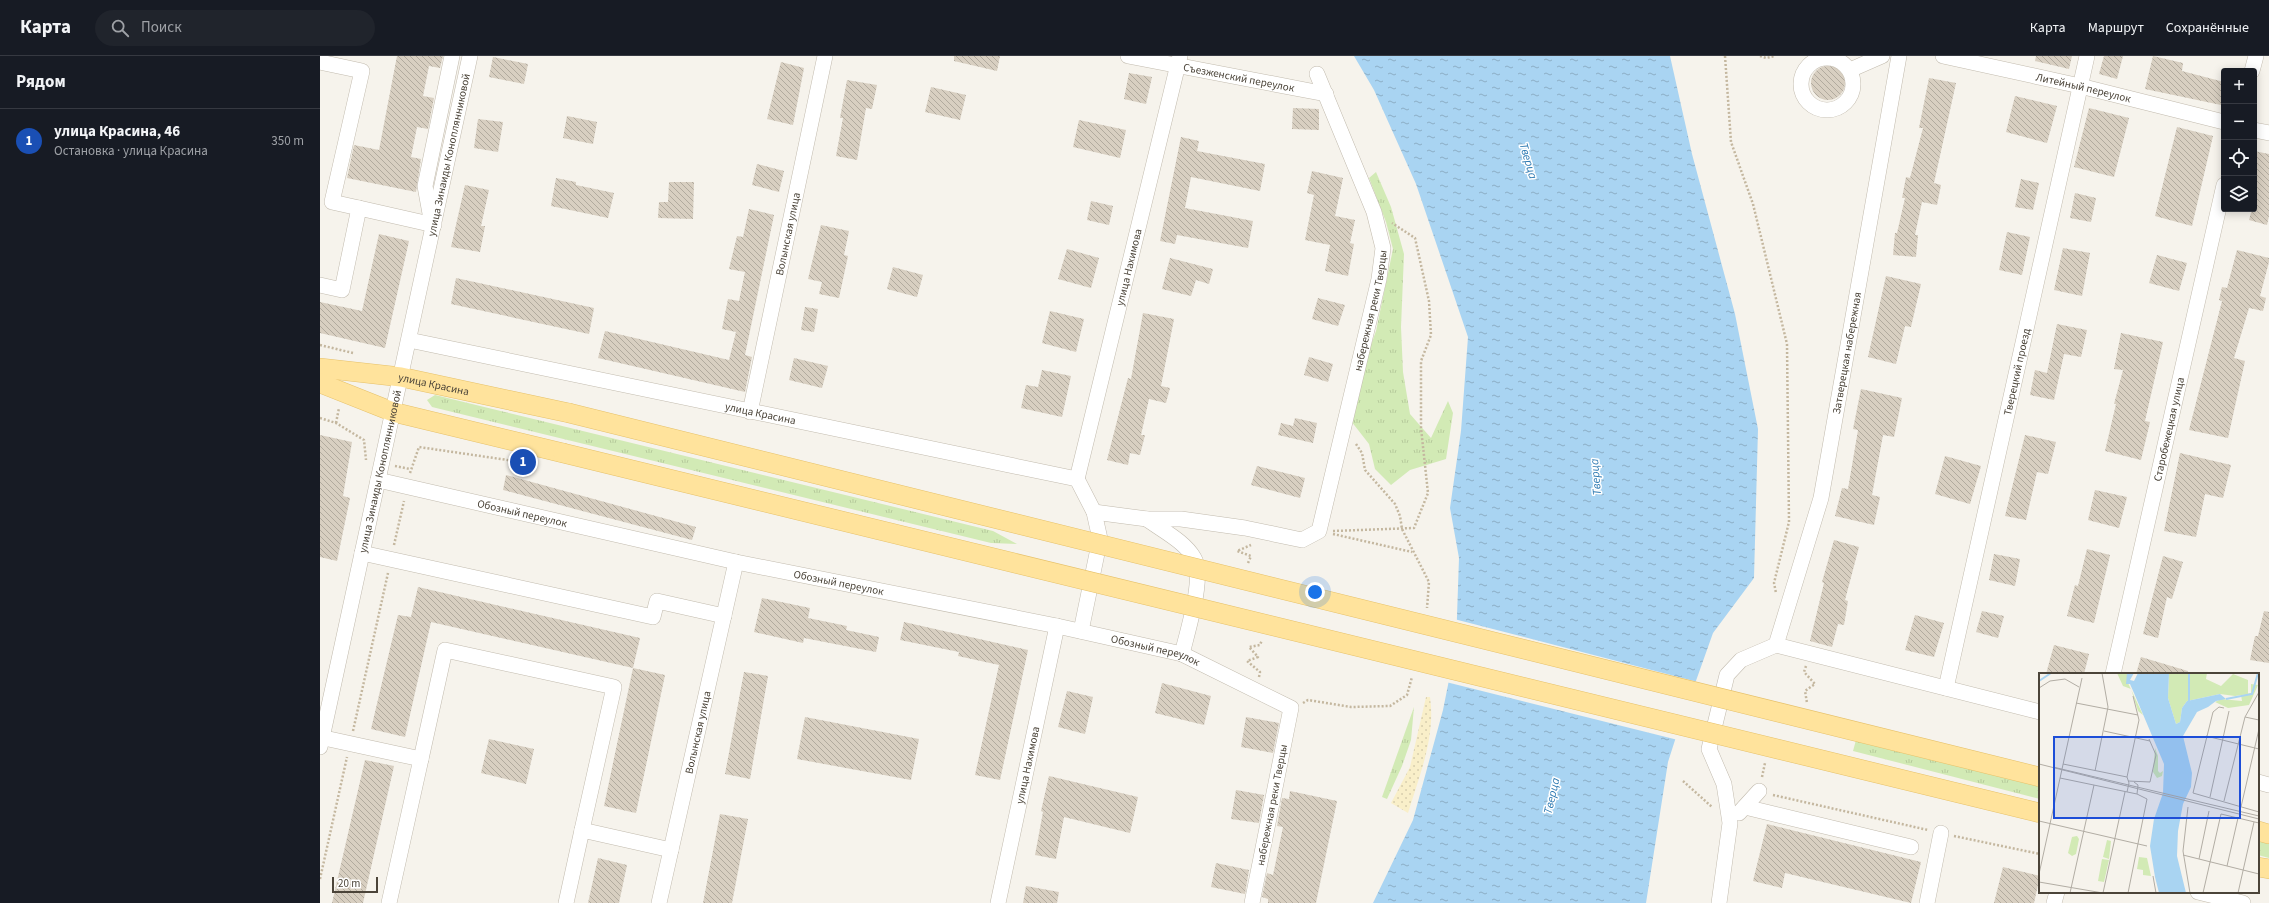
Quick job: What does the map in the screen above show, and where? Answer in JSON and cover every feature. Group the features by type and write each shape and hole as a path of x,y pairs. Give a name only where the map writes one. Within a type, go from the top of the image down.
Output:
{"main road":[{"name":"улица Красина","path":"320,368 401,377 569,413 2039,777"},
{"path":"320,383 393,412 2039,813"},
{"path":"2259,831 2269,834"},
{"path":"2259,867 2269,869"}],"street":[{"path":"320,62 362,71 332,202 433,224 425,186 452,56"},
{"name":"улица Зинаиды Коноплянниковой","path":"321,740 470,56"},
{"name":"Волынская улица","path":"750,412 825,56"},
{"name":"Съезженский переулок","path":"1128,56 1180,62 1326,94"},
{"path":"1850,70 1882,56"},
{"name":"Затверецкая набережная","path":"1776,645 1821,498 1899,56"},
{"name":"Литейный переулок","path":"1943,56 2080,86 2221,121"},
{"name":"Тверецкий проезд","path":"1946,688 2087,56"},
{"path":"2253,68 2256,56"},
{"name":"улица Нахимова","path":"1077,479 1180,62"},
{"name":"набережная реки Тверцы","path":"1317,74 1374,212 1383,248 1379,280 1319,531"},
{"path":"2257,131 2269,133"},
{"name":"Старобежецкая улица","path":"2113,673 2221,198"},
{"path":"320,285 342,290 359,208"},
{"name":"улица Красина","path":"409,340 1077,479"},
{"path":"1077,479 1094,512 1100,539 1081,631"},
{"name":"Обозный переулок","path":"378,480 736,562 1057,626 1182,654 1291,708"},
{"path":"1094,512 1148,519 1181,519 1245,528 1302,540 1319,531"},
{"path":"1148,519 1178,540 1195,559 1198,581 1182,654"},
{"path":"362,553 653,618 657,601 724,616"},
{"name":"Волынская улица","path":"659,903 736,562"},
{"name":"улица Нахимова","path":"998,903 1057,626"},
{"path":"1719,903 1730,823 1724,784 1709,749 1727,675 1741,660 1776,645 2039,712"},
{"path":"389,903 445,650 614,687 566,903"},
{"name":"набережная реки Тверцы","path":"1252,903 1291,708"},
{"path":"321,740 350,744 421,759"},
{"path":"2259,782 2269,785"},
{"path":"1730,823 1759,792"},
{"path":"1745,807 1911,847"},
{"path":"582,830 671,850"},
{"path":"1927,903 1941,833"},
{"path":"2054,903 2057,893"},
{"path":"2202,893 2243,903"}],"path":[{"path":"1725,56 1731,142 1753,204 1787,344 1789,522 1774,583 1777,596"},
{"path":"1760,56 1766,58 1775,56"},
{"path":"1319,531 1414,528 1428,493 1421,428 1421,361 1430,335 1429,301 1415,238 1374,212"},
{"path":"320,418 336,423 364,440 366,462"},
{"path":"1319,531 1412,552 1402,529 1400,516 1394,504 1365,470 1362,454 1344,426"},
{"path":"320,879 407,487 419,447 523,462"},
{"path":"1245,528 1242,536 1253,545 1237,551 1251,556 1248,566"},
{"path":"1260,672 1247,661 1258,657 1249,647 1260,645 1264,636"},
{"path":"1804,672 1815,684 1805,691 1808,702 1805,705"},
{"path":"1683,781 1730,823"},
{"path":"1759,792 2039,854"}],"green space":[{"path":"1376,172 1391,207 1404,254 1401,327 1403,372 1410,414 1431,438 1448,401 1453,413 1446,459 1410,470 1391,485 1375,469 1369,444 1351,421 1359,378 1376,331 1393,249 1386,222 1369,178"},
{"path":"435,395 993,531 1017,544 991,543 432,407 427,400"},
{"path":"1414,707 1411,740 1402,766 1387,799 1382,797"},
{"path":"1856,740 2039,786 2039,799 1853,751"},
{"path":"2259,840 2269,843 2269,858 2259,855"}],"sand":[{"path":"1426,697 1430,697 1431,727 1429,741 1408,813 1391,803 1410,767"}],"water":[{"name":"Тверца","path":"1354,56 1670,56 1692,154 1735,314 1758,429 1754,578 1713,633 1676,737 1668,762 1646,903 1373,903 1413,820 1443,710 1456,645 1459,558 1450,508 1461,431 1468,337 1416,184 1374,90"}],"pier":[{"path":"1454,619 1698,682 1678,740 1446,682 1454,645"}],"building":[{"path":"397,56 443,56 440,68 429,66 423,96 434,98 428,129 417,127 411,157 421,159 416,192 347,178 354,145 379,150"},
{"path":"954,56 1000,56 997,71 954,61"},
{"path":"2036,56 2072,56 2069,69 2035,61"},
{"path":"2104,56 2123,56 2117,79 2099,74"},
{"path":"2153,56 2183,63 2182,71 2221,81 2221,105 2145,89"},
{"path":"493,57 528,64 524,84 489,77"},
{"path":"781,62 804,68 793,125 767,119"},
{"path":"1831,66 1838,68 1843,73 1845,83 1843,93 1838,98 1825,100 1818,98 1813,93 1811,80 1813,73 1818,68"},
{"path":"1129,73 1152,77 1146,104 1124,99"},
{"path":"1929,78 1956,83 1934,183 1941,185 1937,205 1922,202 1915,235 1918,235 1916,257 1893,255 1895,233 1897,233 1905,198 1902,198 1906,177 1910,178 1923,128 1919,128"},
{"path":"847,80 877,85 872,109 866,108 857,160 836,156 843,118 840,118"},
{"path":"931,87 966,95 960,120 925,112"},
{"path":"2015,96 2057,106 2047,143 2006,132"},
{"path":"1293,108 1319,109 1319,130 1292,129"},
{"path":"2089,108 2129,118 2114,177 2074,167"},
{"path":"567,116 597,122 593,144 563,138"},
{"path":"478,119 503,122 498,152 474,148"},
{"path":"1079,120 1126,130 1120,158 1073,147"},
{"path":"2177,127 2213,136 2192,226 2155,216"},
{"path":"1181,137 1199,141 1197,151 1265,164 1260,191 1191,177 1185,208 1253,221 1248,248 1177,235 1175,244 1160,241"},
{"path":"2257,152 2269,154 2269,216 2267,225 2249,220 2251,212 2257,212"},
{"path":"757,164 784,171 779,192 752,185"},
{"path":"1312,171 1343,178 1335,216 1355,220 1350,243 1354,244 1348,276 1325,271 1330,245 1305,240 1314,195 1307,193"},
{"path":"556,178 576,182 576,185 614,193 608,218 551,206"},
{"path":"2021,179 2039,183 2033,210 2015,207"},
{"path":"669,182 694,182 693,219 658,218 659,202 668,202"},
{"path":"465,185 489,190 481,226 485,226 480,252 451,247"},
{"path":"2075,193 2096,198 2091,222 2070,218"},
{"path":"1091,201 1113,206 1109,225 1087,220"},
{"path":"749,209 774,215 745,355 752,357 745,392 598,358 605,331 729,360 736,332 722,329 728,299 739,301 745,272 729,269 737,236 743,237"},
{"path":"821,225 849,231 844,255 848,256 839,298 819,294 822,282 808,279"},
{"path":"2007,232 2030,237 2022,275 1999,270"},
{"path":"379,234 409,241 385,348 320,333 320,302 362,311"},
{"path":"2063,248 2090,253 2082,296 2054,290"},
{"path":"1067,249 1099,258 1091,288 1058,279"},
{"path":"2237,250 2269,258 2269,262 2260,296 2266,298 2263,311 2249,308 2234,358 2245,361 2228,438 2189,430 2222,301 2219,300 2222,287 2227,288"},
{"path":"2157,255 2187,263 2179,291 2149,283"},
{"path":"1170,258 1213,269 1209,284 1196,280 1191,296 1162,289"},
{"path":"893,267 923,275 917,297 887,289"},
{"path":"1886,276 1921,284 1911,327 1905,326 1896,364 1868,357"},
{"path":"456,278 594,308 589,334 451,304"},
{"path":"1318,298 1345,305 1338,326 1312,319"},
{"path":"805,307 818,309 814,332 801,330"},
{"path":"1050,311 1084,319 1076,352 1042,343"},
{"path":"1143,313 1174,319 1161,386 1170,388 1166,403 1149,399 1141,435 1145,435 1140,455 1130,453 1128,465 1107,460 1128,378 1131,379"},
{"path":"2057,324 2087,330 2081,357 2064,354 2054,400 2030,395 2035,370 2047,373"},
{"path":"2121,333 2163,342 2145,421 2150,422 2141,460 2105,451 2116,404 2114,404 2123,370 2114,369"},
{"path":"1309,357 1333,364 1328,382 1304,375"},
{"path":"794,358 828,366 822,388 789,380"},
{"path":"1042,370 1071,376 1062,417 1021,408 1026,385 1038,387"},
{"path":"1861,389 1902,398 1894,437 1883,435 1872,495 1880,497 1874,525 1835,516 1842,488 1848,489 1858,430 1853,429"},
{"path":"1295,418 1317,423 1313,443 1278,435 1281,423 1293,426"},
{"path":"320,435 352,442 343,496 350,498 337,561 320,557"},
{"path":"2025,435 2056,442 2048,474 2037,472 2026,520 2005,516"},
{"path":"2180,453 2231,465 2223,498 2205,494 2196,537 2164,531"},
{"path":"1945,456 1981,466 1970,504 1935,494"},
{"path":"1257,466 1305,478 1300,498 1251,485"},
{"path":"506,475 696,527 692,540 503,490"},
{"path":"2095,490 2127,497 2119,528 2088,520"},
{"path":"1834,540 1859,547 1845,600 1848,601 1844,625 1838,624 1832,647 1810,641 1824,583 1822,582"},
{"path":"2087,549 2110,555 2094,623 2067,616 2075,585 2078,586"},
{"path":"1994,554 2020,559 2015,586 1989,580"},
{"path":"2163,556 2183,562 2172,599 2167,597 2158,638 2143,634"},
{"path":"418,587 640,638 633,668 431,622 405,737 371,729 398,615 411,617"},
{"path":"762,598 810,608 808,618 847,626 846,630 879,637 876,652 804,638 803,643 754,632"},
{"path":"1982,611 2004,616 1998,638 1976,632"},
{"path":"2264,611 2269,612 2269,663 2250,660 2255,636 2258,636"},
{"path":"1915,615 1944,623 1934,657 1905,650"},
{"path":"904,622 1028,650 1000,780 975,775 999,665 958,656 959,652 900,640"},
{"path":"2054,645 2089,654 2084,673 2046,673"},
{"path":"2141,657 2188,671 2188,673 2136,673"},
{"path":"633,668 665,675 636,813 604,806"},
{"path":"744,672 768,676 750,779 725,774"},
{"path":"1162,683 1211,696 1204,725 1155,713"},
{"path":"1067,691 1093,697 1085,734 1058,727"},
{"path":"805,717 919,739 911,780 797,759"},
{"path":"1246,717 1279,723 1273,753 1241,747"},
{"path":"489,739 534,749 526,784 481,773"},
{"path":"365,760 394,766 363,903 332,903"},
{"path":"1049,776 1138,797 1130,833 1064,817 1056,859 1035,855 1043,812 1041,811"},
{"path":"1236,790 1264,795 1259,823 1231,819"},
{"path":"1290,791 1337,801 1316,903 1268,903 1268,899 1262,897 1267,873 1273,875 1283,827 1277,826 1282,798 1289,799"},
{"path":"720,814 748,819 732,903 703,903"},
{"path":"1767,824 1921,862 1911,903 1785,873 1782,888 1753,881"},
{"path":"598,858 627,865 619,903 588,903"},
{"path":"1216,863 1249,870 1245,894 1211,887"},
{"path":"2003,867 2039,876 2034,903 1994,903"},
{"path":"1026,886 1059,892 1057,903 1023,903"}],"place":[{"name":"улица Красина, 46","path":"523,462"}]}
